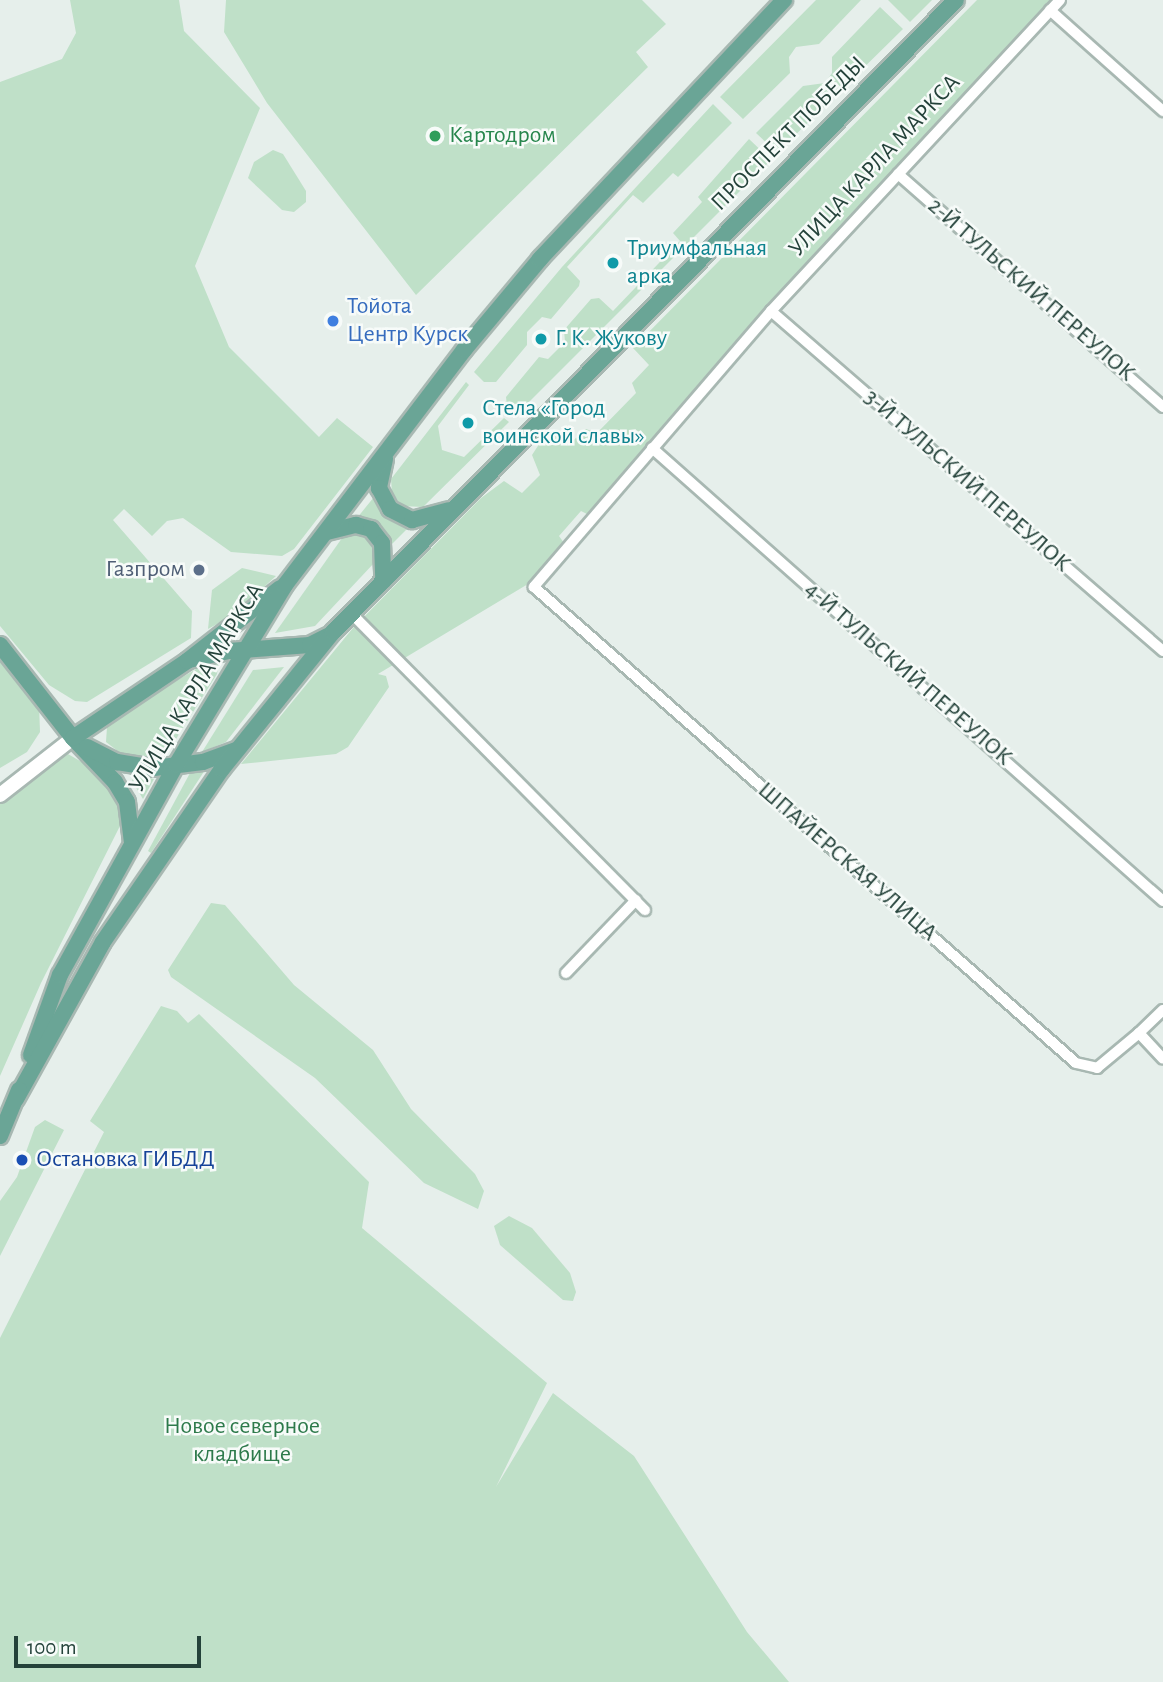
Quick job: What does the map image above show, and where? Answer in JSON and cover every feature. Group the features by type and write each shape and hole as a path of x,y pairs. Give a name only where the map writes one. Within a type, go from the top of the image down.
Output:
{"main road":[{"path":"285,585 540,259 784,0"},
{"name":"ПРОСПЕКТ ПОБЕДЫ","path":"16,1099 103,942 238,749 333,632 956,0"},
{"path":"388,450 379,488 390,509 412,520 456,507"},
{"path":"327,532 356,525 371,529 382,543 383,581"},
{"name":"УЛИЦА КАРЛА МАРКСА","path":"0,1136 60,975 176,765 285,585"},
{"name":"УЛИЦА КАРЛА МАРКСА","path":"0,795 72,738 187,661 285,585"},
{"path":"187,661 247,651 310,645 333,632"},
{"path":"0,645 72,738 127,802 132,842"},
{"path":"72,738 117,762 176,765 219,758 238,749"}],"street":[{"name":"УЛИЦА КАРЛА МАРКСА","path":"534,587 771,312 1060,0"},
{"path":"1050,10 1163,111"},
{"name":"2-Й ТУЛЬСКИЙ ПЕРЕУЛОК","path":"898,174 1163,407"},
{"name":"3-Й ТУЛЬСКИЙ ПЕРЕУЛОК","path":"771,312 1163,651"},
{"name":"4-Й ТУЛЬСКИЙ ПЕРЕУЛОК","path":"652,449 1163,901"},
{"name":"ШПАЙЕРСКАЯ УЛИЦА","path":"534,587 1076,1063 1097,1068 1139,1033"},
{"path":"351,613 645,910"},
{"path":"566,973 636,900"},
{"path":"1163,1010 1139,1033 1163,1059"}],"green space":[{"path":"70,0 179,0 184,31 260,108 195,266 229,347 319,437 337,418 373,447 294,549 282,556 231,552 183,518 167,521 152,536 124,509 113,520 192,611 191,638 87,702 75,701 49,685 0,626 0,82 62,59 76,33"},
{"name":"Картодром","path":"226,0 642,0 666,24 636,52 648,67 416,295 267,103 224,32"},
{"path":"816,0 861,0 819,44 796,47 789,57 790,73 743,119 720,97"},
{"path":"888,0 932,0 910,22"},
{"path":"977,0 1054,0 861,207 589,515 581,511 559,536 564,543 528,584 378,674 386,676 389,687 348,747 336,754 241,764 353,628 481,498 504,481 522,493 540,475 532,455 549,429 567,446 586,429 597,433 636,393 632,383 649,365 633,348"},
{"path":"880,7 903,29 777,153 756,133 803,86 825,83 832,73 832,57"},
{"path":"713,104 732,123 678,177 673,173 643,203 633,195 567,267 580,281 579,286 551,319 542,317 527,332 527,345 496,382 484,382 474,372 562,267"},
{"path":"749,139 771,160 518,413 507,406 506,397 539,357 548,359 565,342 564,330 591,299 599,298 613,311 680,241 673,233 702,202 698,197"},
{"path":"273,150 283,154 306,191 306,202 294,212 282,210 248,178 254,162"},
{"path":"466,382 469,385 438,426 442,450 464,457 504,418 509,422 423,507 402,506 392,493 391,479"},
{"path":"374,497 387,518 408,528 390,546 385,530 377,523 357,518"},
{"path":"347,531 371,540 375,562 315,626 275,633"},
{"path":"242,568 276,576 233,615 208,629 212,590"},
{"path":"0,654 39,704 40,732 27,752 0,768"},
{"path":"212,660 219,661 217,674 166,755 141,757 119,752 106,742 107,727 127,709"},
{"path":"284,667 226,742 202,752 253,670"},
{"path":"68,754 92,768 122,808 124,818 41,983 0,1076 0,798"},
{"path":"205,770 151,853 148,851 190,773"},
{"path":"134,774 154,779 143,799 132,781"},
{"path":"211,903 225,905 294,985 373,1050 411,1109 475,1174 484,1191 478,1209 424,1183 315,1078 171,977 168,970"},
{"name":"Новое северное кладбище","path":"161,1006 177,1011 188,1023 199,1014 369,1182 362,1228 547,1383 496,1487 553,1393 634,1456 747,1632 789,1682 0,1682 0,1338 104,1132 90,1121"},
{"path":"45,1120 64,1130 0,1256 0,1201 17,1177 35,1127"},
{"path":"509,1216 532,1228 570,1273 576,1292 573,1301 563,1300 500,1245 494,1226"}],"place":[{"name":"Картодром","path":"435,136"},
{"name":"Триумфальная арка","path":"613,263"},
{"name":"Тойота Центр Курск","path":"333,321"},
{"name":"Г. К. Жукову","path":"541,339"},
{"name":"Стела «Город воинской славы»","path":"468,423"},
{"name":"Газпром","path":"199,570"},
{"name":"Остановка ГИБДД","path":"22,1160"}]}
